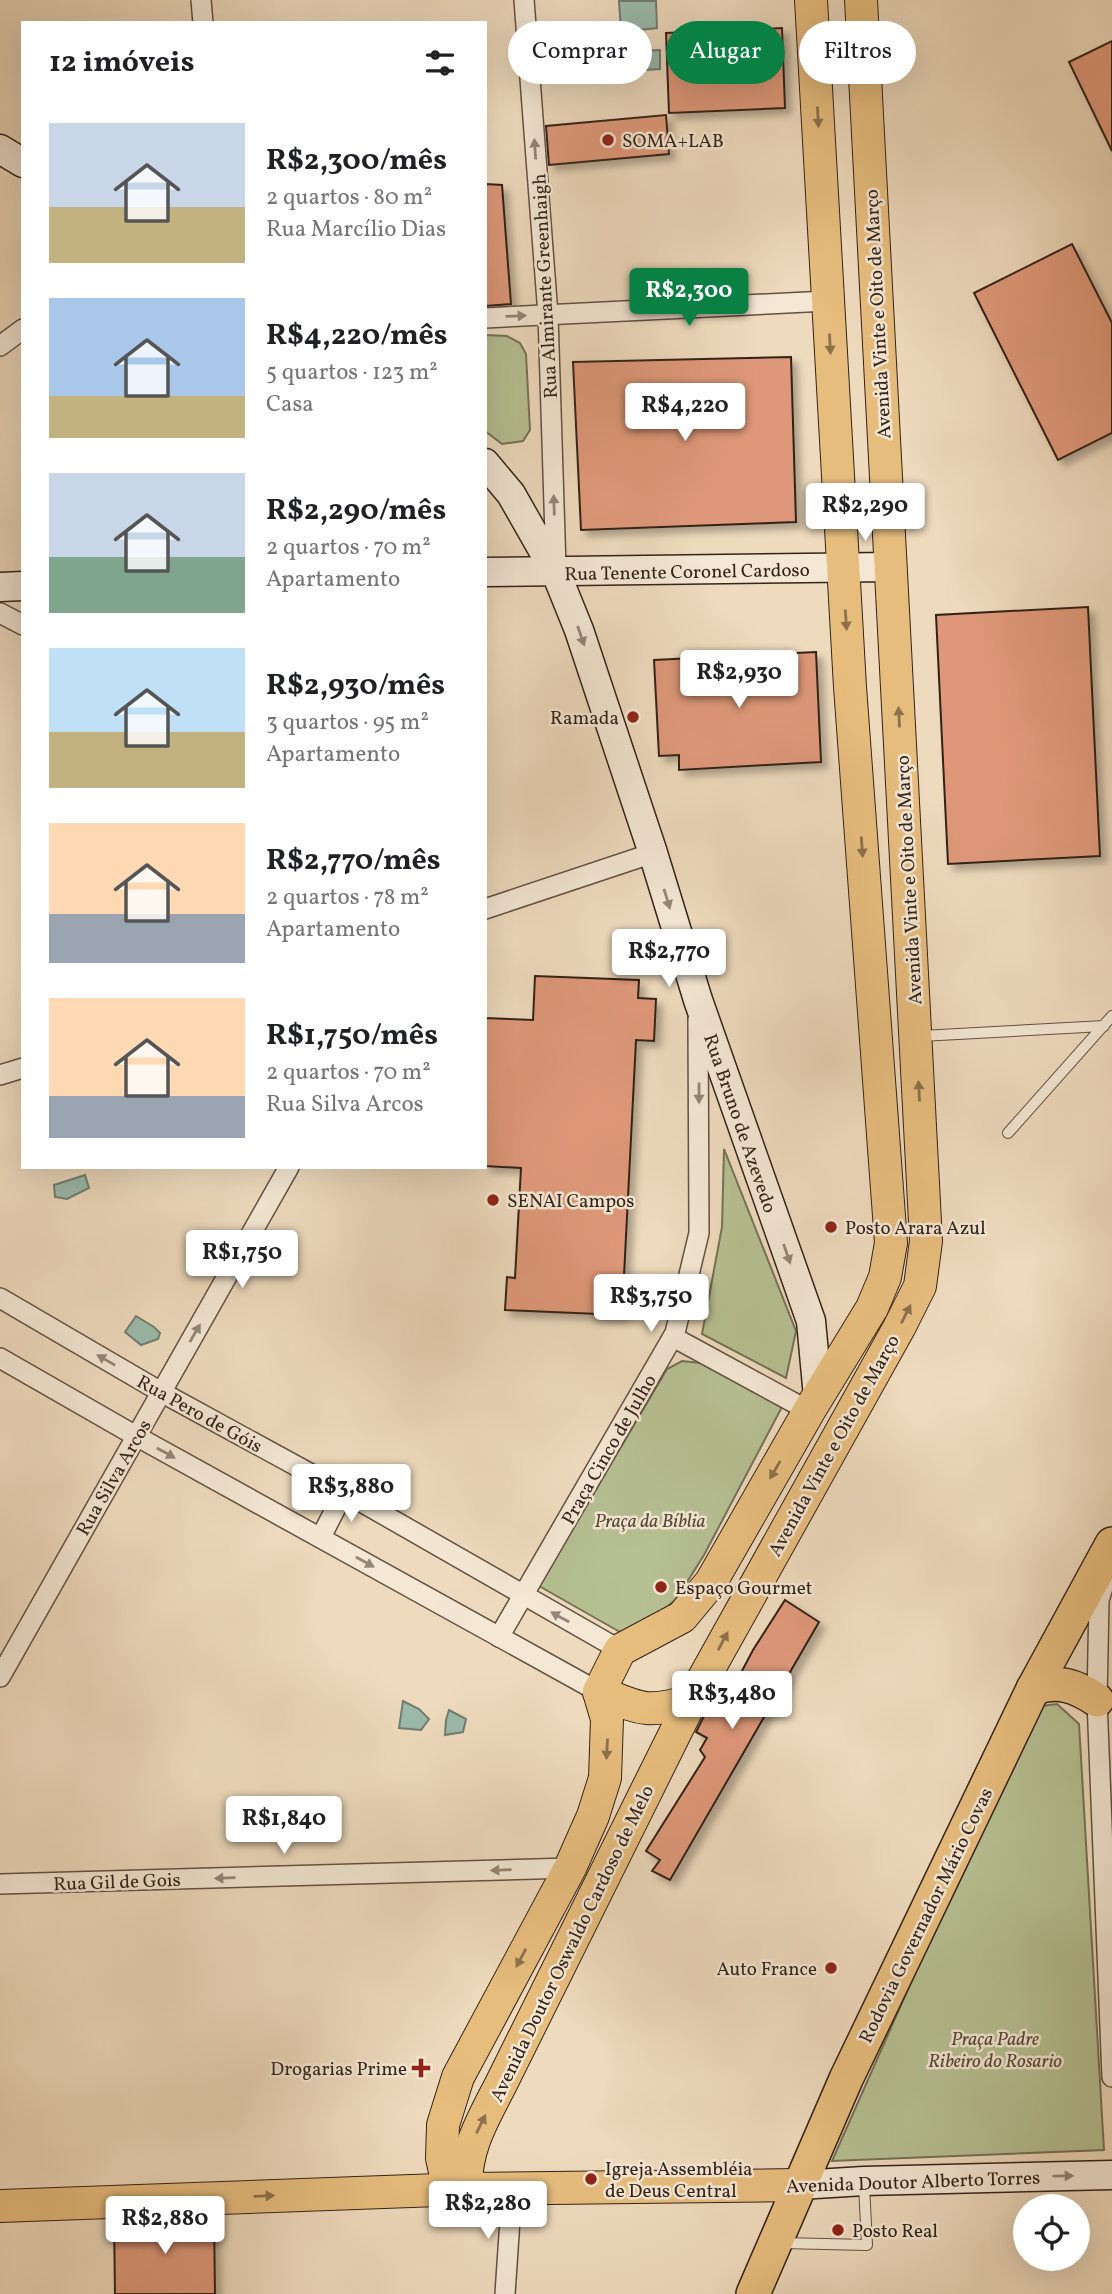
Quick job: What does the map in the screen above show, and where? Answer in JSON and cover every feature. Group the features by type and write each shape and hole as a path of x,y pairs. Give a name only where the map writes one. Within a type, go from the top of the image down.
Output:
{"highway":[{"name":"Rodovia Governador Mário Covas","path":"754,2294 846,2079 1033,1689 1112,1544"},
{"path":"1033,1689 1047,1683 1068,1685 1097,1700"}],"main road":[{"name":"Avenida Vinte e Oito de Março","path":"811,0 843,569 891,1243 890,1260 872,1308 813,1404"},
{"name":"Avenida Vinte e Oito de Março","path":"691,1701 900,1326 920,1286 926,1241 861,0"},
{"path":"0,149 21,162"},
{"name":"Rua Bruno de Azevedo","path":"487,465 511,494 556,573 579,630 653,853 698,1000 811,1321 813,1404"},
{"name":"Rua Tenente Coronel Cardoso","path":"487,572 890,567"},
{"path":"0,587 21,586"},
{"path":"883,1140 899,1136 911,1140 924,1203"},
{"path":"691,1701 664,1709 648,1710 599,1692 620,1650 682,1618 711,1582 813,1404"},
{"name":"Avenida Doutor Oswaldo Cardoso de Melo","path":"457,2190 442,2158 443,2125 457,2077 570,1868 593,1816 605,1778 608,1746 607,1719 599,1692"},
{"name":"Avenida Doutor Oswaldo Cardoso de Melo","path":"457,2190 466,2168 471,2144 691,1701"},
{"name":"Avenida Doutor Alberto Torres","path":"0,2206 457,2190 799,2185 1112,2175"}],"street":[{"path":"201,0 203,21"},
{"name":"Rua Almirante Greenhaigh","path":"524,0 548,315 556,573"},
{"path":"487,317 827,301"},
{"path":"0,346 21,330"},
{"path":"0,613 21,624"},
{"path":"487,908 653,853"},
{"name":"Praça Cinco de Julho","path":"499,1637 673,1337 699,1233 698,1000"},
{"path":"0,1075 21,1069"},
{"name":"Rua Silva Arcos","path":"0,1677 288,1169"},
{"name":"Rua Pero de Góis","path":"0,1298 161,1392 344,1492 523,1597 620,1650"},
{"path":"673,1337 813,1404"},
{"path":"0,1358 599,1692"},
{"path":"321,1537 344,1492"},
{"path":"1112,1568 1106,1576 1099,1600 1097,1700 1112,2077"},
{"name":"Rua Gil de Gois","path":"0,1884 570,1868"},
{"path":"505,2294 512,2190"}],"lane":[{"path":"1008,1132 1112,1016"},
{"path":"917,1036 1104,1026"},
{"path":"775,2243 867,2245 864,2181"}],"green space":[{"path":"487,335 507,336 520,343 526,354 530,430 523,441 502,444 487,433"},
{"path":"724,1149 796,1331 786,1378 702,1334 722,1227"},
{"name":"Praça da Bíblia","path":"682,1361 701,1363 783,1405 704,1555 677,1598 650,1622 620,1632 539,1586 667,1369"},
{"name":"Praça Padre Ribeiro do Rosario","path":"1057,1704 1079,1724 1104,2150 832,2161 1033,1707"}],"shaded area":[{"path":"619,1 656,1 657,28 652,29 652,21 620,21"},
{"path":"652,50 660,50 660,69 652,70"},
{"path":"85,1175 89,1188 67,1199 55,1197 54,1185"},
{"path":"136,1316 160,1333 158,1339 141,1345 125,1332"},
{"path":"403,1701 419,1709 429,1719 421,1730 399,1728"},
{"path":"449,1710 466,1719 463,1732 445,1735"}],"building":[{"path":"1112,41 1112,151 1069,62"},
{"path":"668,84 784,84 785,108 669,113"},
{"name":"SOMA+LAB","path":"666,115 669,154 549,165 546,126"},
{"path":"487,184 502,185 511,304 487,306"},
{"path":"1072,244 1112,323 1112,433 1058,460 974,293"},
{"path":"791,357 796,522 581,530 573,362"},
{"path":"1088,607 1100,856 948,864 936,615"},
{"path":"816,652 821,762 679,770 679,755 659,756 654,660"},
{"path":"535,976 639,980 638,998 656,999 654,1041 636,1040 622,1315 505,1310 507,1277 515,1278 521,1168 487,1166 487,1018 533,1020"},
{"path":"785,1600 819,1622 670,1880 652,1871 660,1860 646,1851 705,1757 700,1750 707,1738 696,1732 711,1702 717,1705 724,1689 732,1690 753,1650"},
{"path":"214,2217 215,2294 115,2294 114,2220"}],"place":[{"name":"SOMA+LAB","path":"608,140"},
{"name":"Ramada","path":"633,717"},
{"name":"SENAI Campos","path":"493,1200"},
{"name":"Posto Arara Azul","path":"831,1227"},
{"name":"Espaço Gourmet","path":"661,1587"},
{"name":"Auto France","path":"831,1968"},
{"name":"Drogarias Prime","path":"421,2068"},
{"name":"Igreja Assembléia de Deus Central","path":"591,2179"},
{"name":"Posto Real","path":"838,2230"}]}
